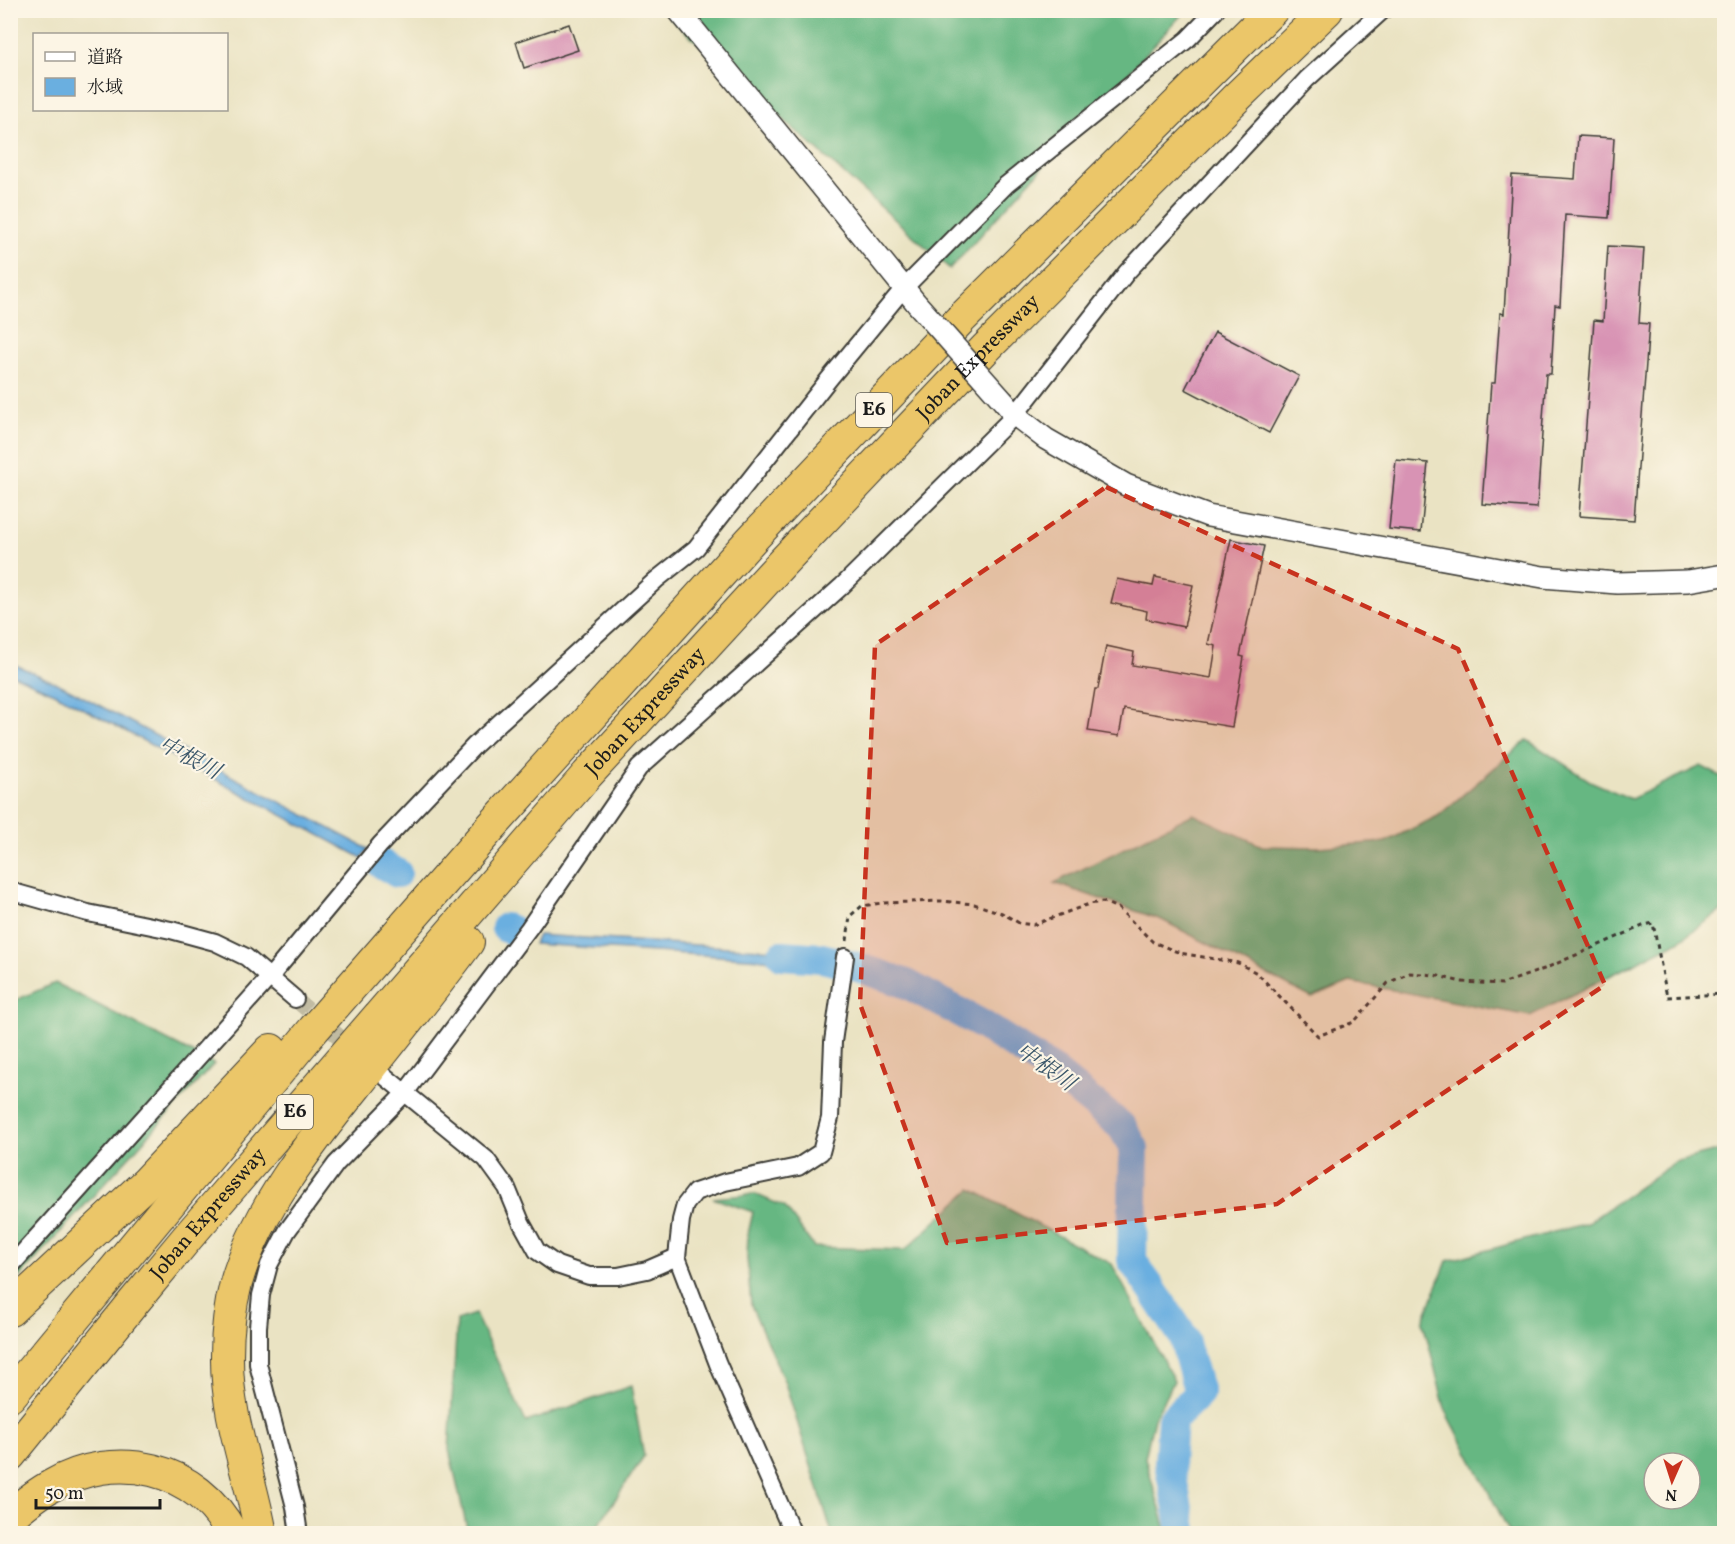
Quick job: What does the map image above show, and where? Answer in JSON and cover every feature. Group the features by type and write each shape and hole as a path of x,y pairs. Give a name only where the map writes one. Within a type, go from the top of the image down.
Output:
{"highway":[{"name":"Joban Expressway","path":"10,1396 314,1029 492,826 751,540 960,320 1272,10"},
{"name":"Joban Expressway","path":"10,1455 167,1262 587,775 789,555 986,348 1327,10"},
{"path":"261,1533 235,1428 228,1372 230,1310 236,1283 248,1250 296,1164 318,1133 442,978 587,775"},
{"path":"10,1310 147,1182 302,1018 492,826"},
{"path":"10,1516 52,1485 81,1473 106,1466 131,1466 156,1470 181,1481 204,1497 224,1517 232,1533"}],"street":[{"path":"678,10 910,297 1010,408 1046,439 1126,485 1208,516 1543,577 1617,583 1688,581 1725,575"},
{"path":"10,1267 270,977 373,853 474,746 656,580 696,548 829,380 910,297 1006,185 1188,39 1216,10"},
{"path":"299,1533 295,1507 258,1364 261,1295 269,1265 287,1231 336,1164 405,1093 529,928 639,768 842,586 1010,408 1127,272 1307,79 1383,10"},
{"path":"10,891 88,913 171,930 215,942 246,957 295,999"},
{"path":"793,1533 718,1364 677,1257 685,1205 695,1192 725,1182 798,1167 821,1152 830,1118 833,1042 844,965"},
{"path":"382,1074 486,1159 507,1188 521,1222 537,1251 557,1265 589,1276 618,1276 647,1270 677,1257"}],"path":[{"path":"844,965 850,916 862,906 941,901 974,904 1002,913 1019,923 1033,925 1089,904 1103,902 1118,908 1154,942 1180,953 1238,963 1257,974 1318,1036 1354,1022 1388,983 1409,973 1435,975 1461,982 1502,984 1544,969 1653,923 1667,998 1725,994"}],"highlighted area":[{"path":"1106,487 1458,649 1605,985 1277,1204 947,1243 860,1004 875,645"}],"green space":[{"path":"671,10 1185,11 950,269 667,15"},
{"path":"1527,740 1590,781 1631,799 1701,766 1724,778 1724,909 1679,941 1530,1016 1350,982 1312,998 1162,920 1054,883 1193,814 1262,846 1318,847 1385,842 1438,816"},
{"path":"55,983 214,1064 11,1286 11,1002"},
{"path":"1724,1149 1724,1533 1510,1533 1445,1409 1423,1322 1447,1261 1587,1223 1675,1162"},
{"path":"971,1189 1112,1264 1174,1381 1154,1418 1145,1458 1167,1533 832,1533 785,1383 751,1305 747,1258 748,1234 753,1212 713,1198 755,1194 785,1207 814,1247 905,1250"},
{"path":"475,1314 526,1422 631,1386 644,1456 593,1533 468,1533 449,1450 457,1320"}],"water":[{"path":"11,663 63,686 368,849 362,858 58,695 11,674"},
{"path":"538,935 823,954 821,963 534,944"}],"building":[{"path":"569,24 578,50 524,68 516,42"},
{"path":"1578,136 1614,138 1609,218 1565,215 1560,306 1555,305 1551,374 1546,374 1537,508 1482,504 1491,383 1495,383 1500,313 1504,314 1512,175 1575,179"},
{"path":"1608,246 1644,248 1639,323 1649,324 1634,520 1579,516 1594,320 1603,321"},
{"path":"1215,332 1299,376 1269,433 1185,389"},
{"path":"1396,460 1428,463 1421,532 1389,529"},
{"path":"1231,539 1264,546 1240,656 1244,657 1232,727 1124,709 1119,736 1088,731 1095,689 1098,689 1106,646 1134,652 1132,665 1211,678 1216,646 1208,644"},
{"path":"1155,577 1193,585 1184,627 1146,619 1147,611 1111,603 1117,579 1153,586"}],"waterway":[{"name":"中根川","path":"382,864 397,873"},
{"name":"中根川","path":"506,928 513,931"},
{"name":"中根川","path":"782,955 822,958 858,967 907,984 981,1024 1050,1068 1122,1127 1134,1148 1132,1260 1183,1336 1199,1393 1172,1420 1169,1463 1183,1534"}],"tunnel":[{"path":"295,999 357,1052"}]}
